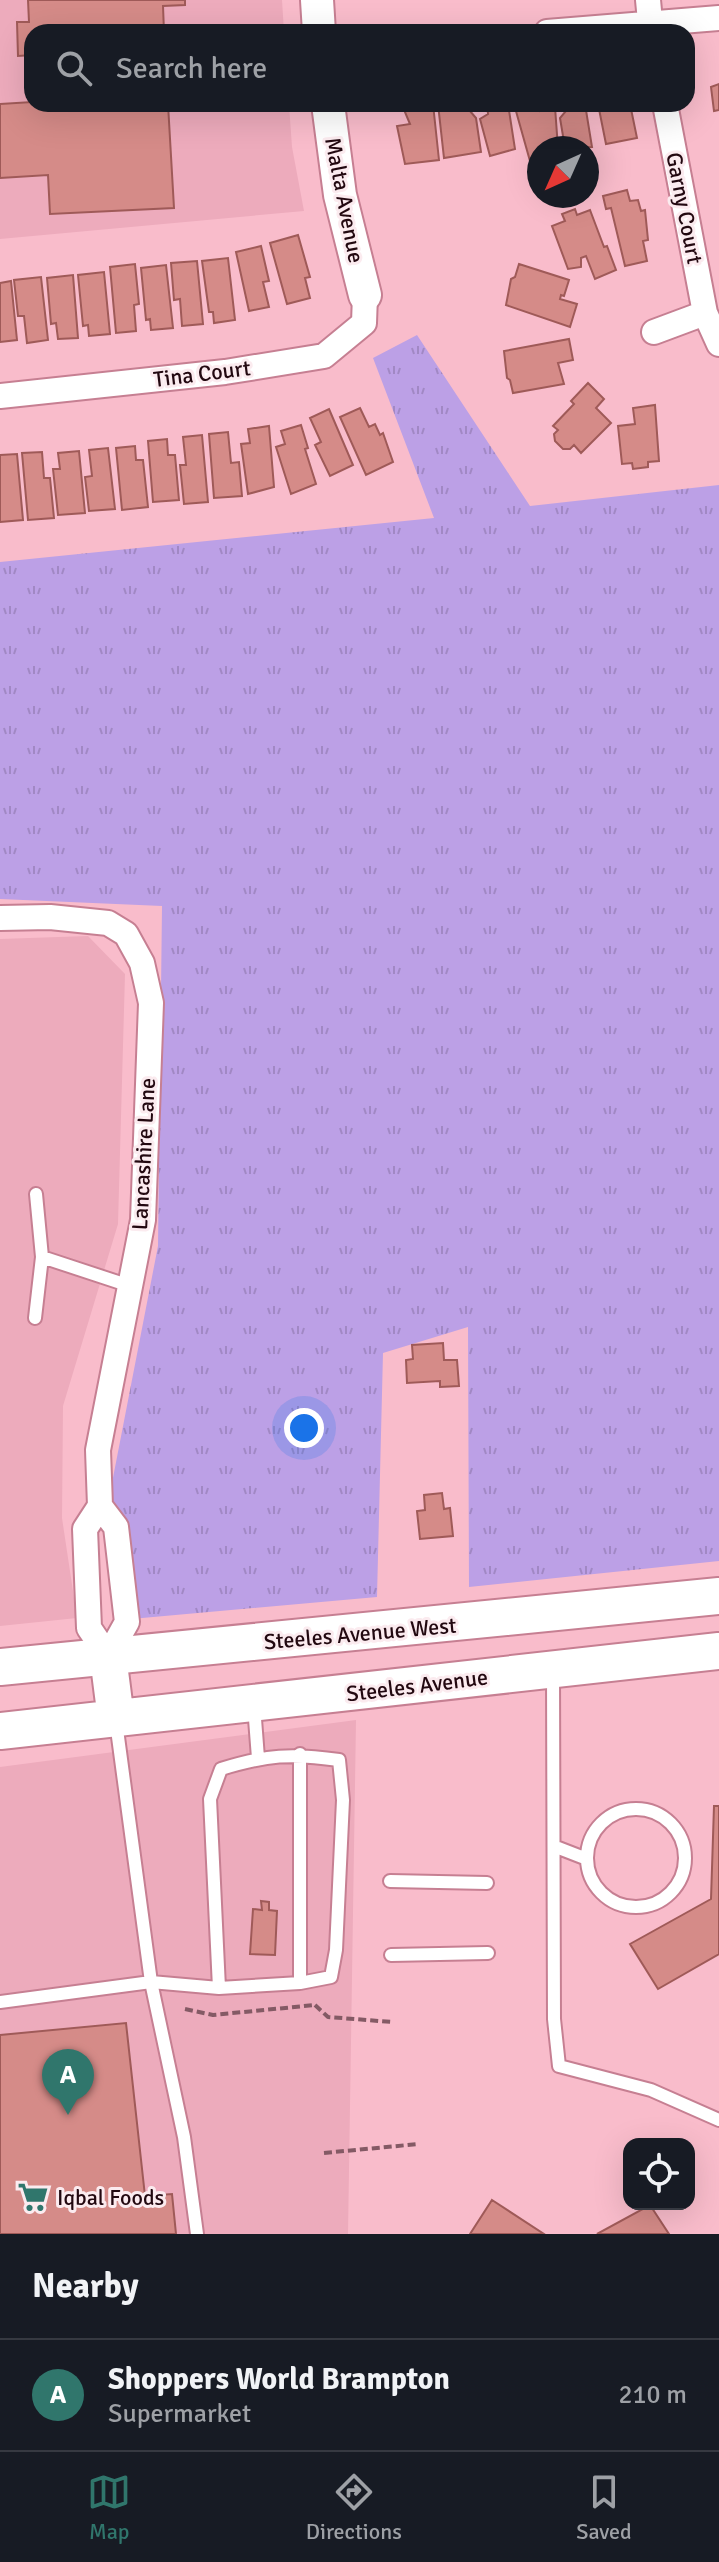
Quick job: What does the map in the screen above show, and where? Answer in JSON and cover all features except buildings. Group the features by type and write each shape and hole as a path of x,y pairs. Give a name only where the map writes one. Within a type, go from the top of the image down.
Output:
{"main road":[{"name":"Steeles Avenue West","path":"0,1667 719,1596"},
{"path":"550,1614 554,1669"},
{"name":"Steeles Avenue","path":"116,1719 719,1651"},
{"path":"0,1731 116,1719 108,1656"}],"street":[{"path":"317,0 318,24"},
{"path":"648,0 650,24"},
{"path":"678,24 719,18"},
{"name":"Malta Avenue","path":"329,112 340,195 365,295"},
{"name":"Garny Court","path":"667,112 705,313 719,344"},
{"name":"Tina Court","path":"0,396 225,372 324,356 364,323 365,295"},
{"path":"654,332 705,313"},
{"name":"Lancashire Lane","path":"0,918 50,917 104,921 126,934 142,963 151,1003 143,1220 98,1450 100,1506 85,1529 89,1628 108,1656 127,1622 116,1527 100,1506"}],"lane":[{"path":"35,1318 42,1257 36,1194"},
{"path":"42,1257 130,1286"},
{"path":"554,1669 554,2019 559,2066 651,2090 719,2120"},
{"path":"253,1703 258,1758"},
{"path":"116,1719 151,1982 184,2137 197,2234"},
{"path":"300,1754 300,1983"},
{"path":"0,2002 151,1982 219,1988 300,1983 331,1977 336,1950 343,1800 339,1760 300,1754 258,1758 221,1769 210,1799 219,1988"},
{"path":"635,1809 654,1812 670,1822 681,1838 686,1856 682,1875 673,1892 657,1903 638,1907 619,1904 602,1894 591,1878 587,1859 590,1840 600,1824 616,1813 635,1809"},
{"path":"556,1847 587,1859"},
{"path":"390,1881 487,1883"},
{"path":"391,1955 488,1953"}],"path":[{"path":"300,1983 315,2005 328,2017 392,2022"},
{"path":"185,2009 213,2015 315,2005"},
{"path":"324,2153 418,2144"}],"shaded area":[{"path":"0,0 282,0 284,24 24,24 24,112 290,112 292,147 304,211 0,239"},
{"path":"88,936 125,974 118,1224 63,1406 62,1518 77,1618 0,1626 0,939"},
{"path":"356,1720 348,2234 0,2234 0,1767"}],"green space":[{"path":"417,335 530,506 719,485 719,1561 469,1587 468,1327 383,1353 377,1597 120,1620 111,1488 158,1246 162,906 0,899 0,562 434,518 373,358"}],"place":[{"name":"Shoppers World Brampton","path":"68,2115"},
{"name":"Iqbal Foods","path":"33,2197"}]}
